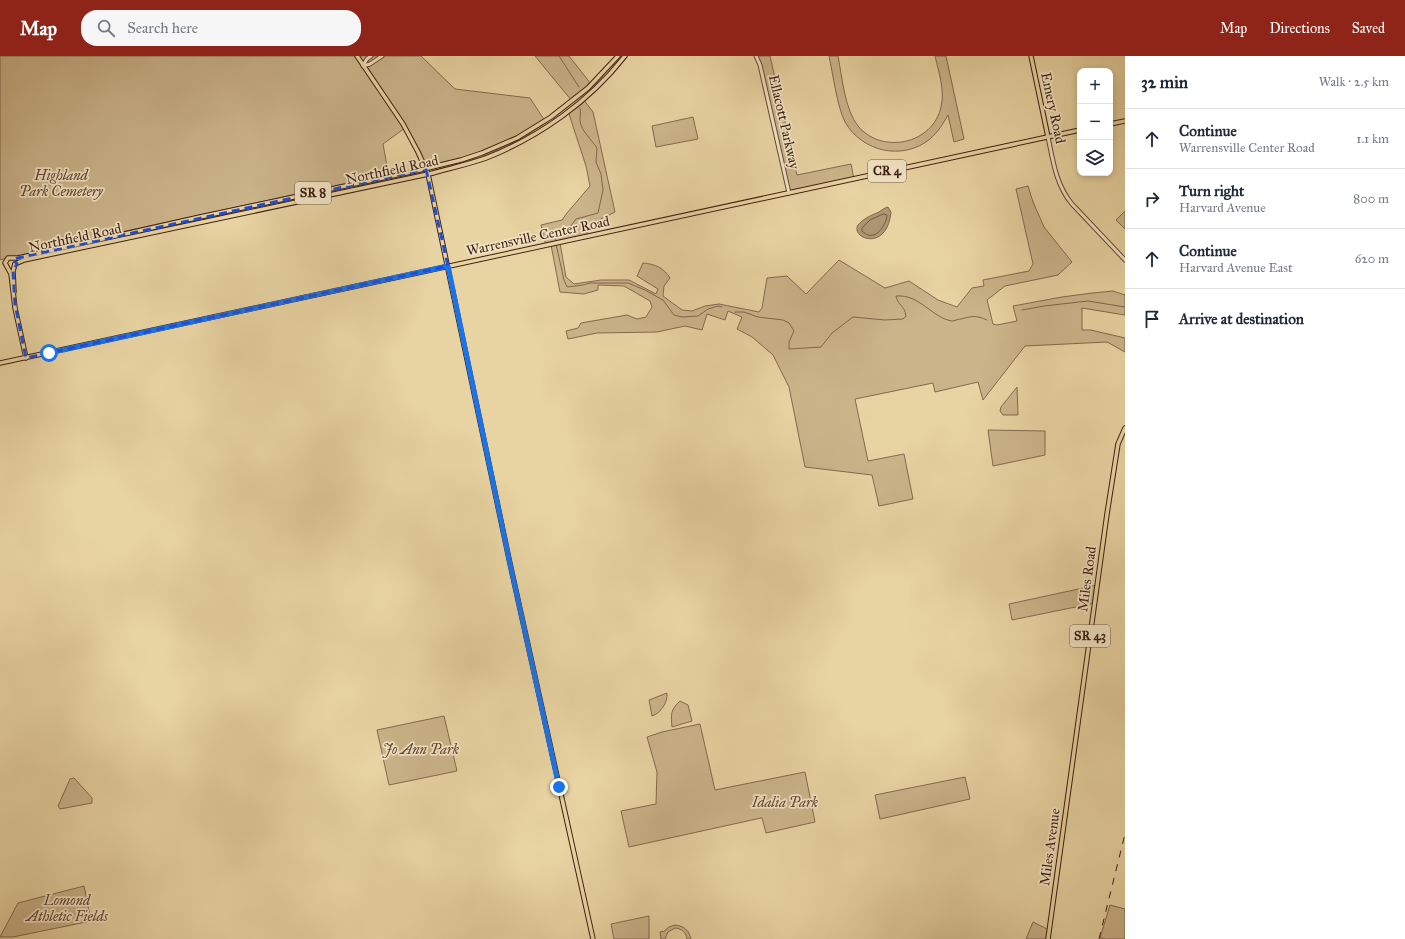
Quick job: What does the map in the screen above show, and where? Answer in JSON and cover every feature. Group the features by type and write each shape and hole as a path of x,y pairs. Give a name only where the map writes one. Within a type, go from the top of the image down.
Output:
{"main road":[{"path":"357,56 403,124 428,174 509,559 592,939"},
{"name":"Northfield Road","path":"13,259 200,217 426,169 482,153 534,128 551,117 582,92 618,56"},
{"name":"Northfield Road","path":"14,299 15,266 24,260 428,174 485,158 518,143 554,122 596,87 625,56"},
{"name":"Emery Road","path":"1031,56 1048,137"},
{"path":"1113,123 1125,121"},
{"name":"Warrensville Center Road","path":"0,363 1077,131"},
{"path":"9,258 13,259 15,266 8,268 5,265 6,260 9,258"},
{"name":"Northfield Road","path":"8,268 11,274 14,299 26,358"},
{"name":"Miles Road","path":"1073,758 1118,444 1125,428"},
{"name":"Miles Avenue","path":"1048,939 1073,758"}],"street":[{"path":"363,66 367,59 371,56"},
{"path":"363,66 370,64 382,56"},
{"name":"Ellacott Parkway","path":"756,56 760,65 789,193"},
{"name":"Emery Road","path":"1048,137 1056,176 1063,191 1072,203 1125,260"}],"highlighted area":[{"path":"426,169 448,266 26,358 15,304 13,271 17,264 13,259"}],"green space":[{"name":"Highland Park Cemetery","path":"0,56 421,56 455,89 530,98 545,121 534,128 482,153 426,169 405,128 383,144 389,177 347,187 347,189 281,204 280,202 343,188 343,184 89,239 17,258 9,257 0,260"},
{"path":"535,56 569,56 591,84 572,101"},
{"path":"756,56 770,56 797,175 851,164 854,179 789,193 760,65"},
{"path":"829,56 838,56 847,102 858,126 868,135 880,140 893,142 906,141 918,137 928,130 936,120 941,107 942,95 941,82 935,56 946,56 964,139 954,142 948,115 940,128 930,139 919,146 908,150 884,150 872,146 862,140 852,132 842,115 837,99"},
{"path":"583,99 593,112 615,212 589,225 586,237 560,243 566,277 574,284 601,280 629,280 656,294 658,289 637,276 643,263 659,267 668,275 670,278 664,286 663,296 682,310 692,311 705,306 719,304 759,312 762,308 767,278 787,276 806,294 839,260 885,288 909,281 938,300 957,307 972,288 984,286 983,280 1029,271 1033,264 1016,189 1028,186 1044,227 1072,262 1058,275 1005,286 987,300 993,324 997,325 1017,321 1013,306 1062,297 1113,291 1125,295 1125,315 1082,308 1082,330 1091,330 1125,338 1125,352 1107,342 1025,346 983,400 978,382 935,392 933,383 855,399 868,461 904,454 913,499 879,506 872,475 805,467 789,387 773,355 752,337 737,329 742,317 728,311 725,320 707,314 702,330 685,326 657,332 597,333 568,339 566,331 578,328 581,323 627,315 637,319 646,317 652,307 650,301 624,286 598,285 598,290 584,294 560,292 551,245 546,246 541,225 562,220 590,186 586,166 568,111"},
{"path":"693,117 698,139 656,147 652,126"},
{"path":"547,122 521,139 489,154 456,165 433,171 461,163 497,149"},
{"path":"427,170 388,181 354,187 355,186"},
{"path":"272,203 274,204 273,206 204,220 203,218"},
{"path":"1125,211 1125,229 1116,220"},
{"path":"148,230 149,232 66,250 75,247"},
{"path":"1017,387 1018,415 1003,415 1000,411 1001,407"},
{"path":"988,430 1045,431 1045,455 993,466"},
{"path":"1097,585 1095,603 1012,620 1009,604"},
{"path":"667,693 663,707 652,716 649,700"},
{"path":"680,701 688,705 692,721 672,727 672,713 674,707"},
{"name":"Jo Ann Park","path":"444,716 457,771 389,785 377,730"},
{"name":"Idalia Park","path":"700,724 715,790 805,772 815,822 766,833 761,818 629,847 621,811 656,804 657,772 647,737 662,732"},
{"path":"965,777 970,799 880,819 875,795"},
{"path":"74,778 92,798 92,803 60,809 58,806 70,779"},
{"name":"Lomond Athletic Fields","path":"84,886 91,921 13,937 0,937 18,903"},
{"path":"1110,905 1125,909 1125,939 1100,938"},
{"path":"649,916 649,939 614,939 611,924"},
{"path":"1033,922 1049,930 1048,939 1026,939"},
{"path":"675,925 686,929 691,939 687,939 686,934 683,931 675,928 668,932 665,939 661,939 660,932 663,932 669,927"}],"water":[{"path":"888,207 891,212 888,225 883,233 877,238 870,239 859,234 857,230 860,223 868,217"}],"waterway":[{"path":"559,56 579,87"},
{"path":"556,241 555,238 558,233 570,227 576,219 598,213 603,190 601,174 596,162 597,148 581,125 580,108"},
{"path":"556,244 567,287 590,283 628,283 663,300 674,315 682,317 698,316 708,309 718,306 722,307"},
{"path":"735,312 744,312 758,317 783,320 789,323 794,331 789,342 789,349 821,347 832,333 853,317 885,320 903,319 906,316 903,307 896,296 904,296 919,302 938,316 952,321 974,316 987,320"},
{"path":"1022,310 1088,301 1125,307"}],"railway":[{"path":"1099,939 1125,834"}],"route":[{"path":"49,353 448,266 509,559 559,787"}]}
